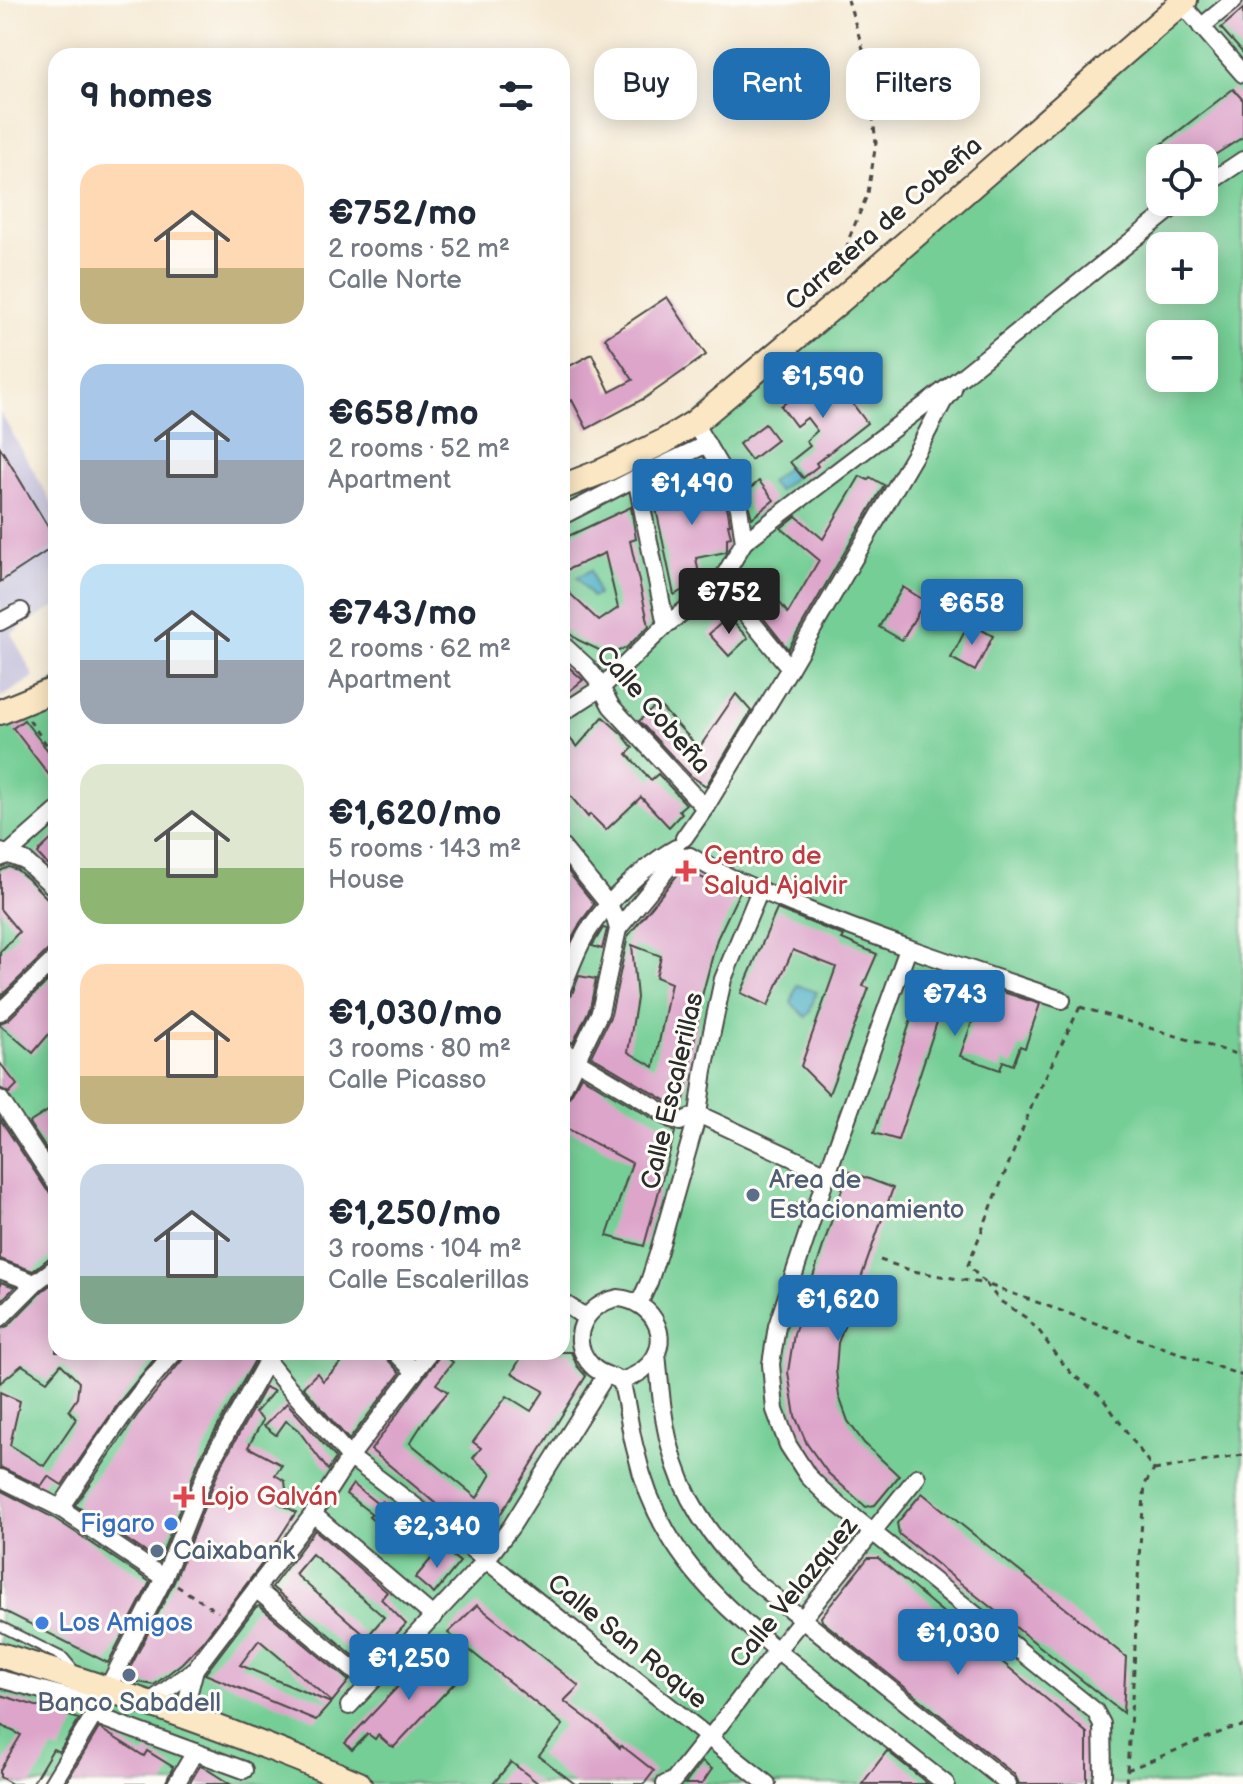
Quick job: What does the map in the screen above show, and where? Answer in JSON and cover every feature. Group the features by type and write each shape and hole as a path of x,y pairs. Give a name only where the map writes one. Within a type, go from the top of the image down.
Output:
{"street":[{"path":"1201,27 1234,0"},
{"name":"Carretera de Cobeña","path":"570,484 663,442 694,423 842,299 1183,2"},
{"path":"1183,2 1243,74"},
{"path":"1218,177 1243,160"},
{"path":"570,708 601,688 666,625 720,583 744,542 964,375 1163,216"},
{"path":"570,1073 600,1012 618,929 683,849 943,402 964,375"},
{"path":"694,423 720,464 735,496 744,542"},
{"path":"896,426 921,444"},
{"path":"570,512 707,444"},
{"path":"636,478 666,625"},
{"path":"720,583 790,668"},
{"path":"0,622 21,611"},
{"name":"Calle Cobeña","path":"570,651 596,678 611,706 705,808"},
{"path":"8,708 48,692"},
{"path":"2,855 48,818"},
{"path":"683,849 703,864 855,930 1062,1000"},
{"path":"570,970 597,916 650,863 683,849"},
{"path":"2,855 25,861 48,882"},
{"path":"570,857 609,905 618,929"},
{"name":"Calle Escalerillas","path":"639,1304 658,1254 698,1114 723,979 760,890"},
{"path":"908,949 827,1174 777,1326 771,1364 775,1410 788,1445 808,1476 829,1497 1095,1711 1102,1724 1101,1784"},
{"path":"0,1012 48,966"},
{"path":"570,1055 680,1122 698,1114 827,1174"},
{"path":"0,1099 48,1170"},
{"path":"0,1270 35,1283"},
{"path":"0,1318 48,1273"},
{"path":"946,1784 777,1650 719,1600 693,1569 667,1532 648,1489 635,1451 627,1400 613,1378 591,1365 582,1350 580,1332 593,1308 609,1300 628,1299 652,1314 657,1323 657,1353 669,1445 680,1478 697,1512 720,1546 746,1574 1008,1784"},
{"path":"570,1307 587,1316"},
{"path":"349,1706 486,1560 613,1378 644,1369 657,1353"},
{"path":"60,1508 109,1436 168,1360"},
{"path":"52,1784 94,1715 164,1578 210,1463 263,1360"},
{"name":"Calle San Roque","path":"268,1360 350,1457 486,1560 767,1784"},
{"path":"403,1360 415,1372"},
{"path":"150,1702 195,1669 313,1514 350,1457 424,1360"},
{"name":"Calle Velazquez","path":"708,1738 917,1477"},
{"path":"0,1478 60,1508 164,1578"},
{"path":"313,1514 434,1617"},
{"path":"256,1589 369,1683"},
{"path":"0,1655 82,1680 105,1691 150,1702 357,1783"},
{"path":"183,1715 195,1669"},
{"path":"0,1679 83,1701 105,1691"},
{"path":"94,1715 244,1770"},
{"name":"Calle San Roque","path":"665,1784 673,1781 708,1738"},
{"path":"176,1784 195,1752"}],"lane":[{"path":"0,1626 64,1658 82,1680"}],"path":[{"path":"842,299 842,264 868,193 876,143 866,59 848,0"},
{"path":"8,708 48,750"},
{"path":"1062,1000 1243,1056"},
{"path":"1080,1007 1035,1098 968,1265 1000,1301 1025,1317 1040,1332 1072,1374 1101,1396 1154,1470"},
{"path":"880,1260 913,1271 986,1284 1243,1376"},
{"path":"1126,1784 1145,1484 1154,1470 1243,1455"},
{"path":"164,1578 232,1621"},
{"path":"1126,1771 1243,1726"}],"shaded area":[{"path":"0,412 48,496 48,611 11,633 34,677 0,698"}],"green space":[{"path":"1183,0 1243,0 1243,1784 0,1784 0,721 48,685 48,1360 570,1360 570,481 664,443"}],"water":[{"path":"788,467 796,476 778,491 770,482"},
{"path":"591,570 598,595 592,597 577,577"},
{"path":"797,985 816,992 806,1017 791,1003"}],"building":[{"path":"1243,9 1243,53 1221,28"},
{"path":"1233,89 1243,100 1243,137 1218,153 1218,144 1162,144"},
{"path":"667,297 706,355 645,398 587,429 570,401 570,366 592,354 610,392 633,380 605,338"},
{"path":"829,372 867,423 816,463 818,466 803,478 790,462 810,446 806,441 817,431 807,418 796,426 781,406"},
{"path":"765,424 777,440 751,460 739,444"},
{"path":"0,447 48,527 48,550 0,582"},
{"path":"712,474 728,511 731,537 727,538 726,552 696,558 700,580 674,595 654,499 689,479"},
{"path":"860,476 868,480 870,477 884,485 788,649 757,610 764,609 760,578 788,613 819,560 781,528 796,516 823,539"},
{"path":"759,481 774,500 752,518 745,493"},
{"path":"631,507 636,539 630,541 649,626 626,648 616,652 599,650 570,634 570,594 599,621 618,608 605,553 570,568 570,535"},
{"path":"903,587 925,601 902,640 879,627"},
{"path":"728,617 748,638 729,656 709,634"},
{"path":"969,623 993,636 975,671 951,658"},
{"path":"570,668 583,680 570,691"},
{"path":"736,694 751,711 706,786 691,776 639,721 658,704 699,748"},
{"path":"603,717 633,748 627,754 651,780 658,774 686,804 679,810 682,813 669,827 641,797 606,830 590,814 588,817 570,796 570,739 577,747"},
{"path":"24,720 48,751 48,774 13,728"},
{"path":"48,842 48,865 38,854"},
{"path":"9,867 17,870 48,899 48,950 0,997 0,952 19,932 0,909 0,871"},
{"path":"683,870 739,893 717,939 702,996 683,1106 679,1108 591,1056 611,1015 628,936","holes":["632,945 661,956 656,977 671,983 654,1067 628,1052 637,998"]},
{"path":"570,874 594,904 570,943"},
{"path":"777,909 844,936 842,939 877,954 863,986 869,988 829,1094 801,1066 836,967 793,950 768,1006 741,993"},
{"path":"603,928 607,929 602,949 592,946"},
{"path":"924,973 981,994 984,986 1040,1004 1025,1048 1020,1046 1013,1065 1003,1061 1000,1070 960,1056 973,1019 942,1007 898,1140 874,1133"},
{"path":"579,976 596,979 590,1008 573,1043 570,1042 572,994"},
{"path":"48,981 48,1035 33,1053 0,1025"},
{"path":"0,1063 17,1085 9,1093 0,1088"},
{"path":"581,1076 675,1132 644,1246 607,1236 632,1163 570,1130 571,1095"},
{"path":"48,1111 48,1152 29,1123"},
{"path":"0,1119 48,1191 48,1259 33,1271 0,1259"},
{"path":"848,1171 893,1188 838,1343 836,1370 839,1396 848,1421 864,1443 899,1476 875,1505 866,1507 828,1473 807,1444 795,1416 788,1372 794,1334"},
{"path":"0,1282 15,1287 0,1302"},
{"path":"48,1287 48,1360 153,1360 120,1401 62,1485 48,1476 41,1486 0,1467 0,1392 20,1401 10,1445 44,1466 76,1419 69,1410 77,1398 79,1382 61,1364 47,1381 22,1365 0,1383 0,1329 8,1326"},
{"path":"571,1352 586,1376 482,1542 371,1450 437,1360 450,1360 453,1362 436,1384 448,1392 410,1443 477,1498 491,1474 473,1458 481,1448 473,1442 507,1396 531,1411 544,1391 512,1373 519,1360 570,1360"},
{"path":"182,1360 255,1360 200,1458 159,1561 75,1505 138,1414"},
{"path":"344,1360 388,1360 400,1373 349,1440 303,1387 317,1373 323,1381"},
{"path":"265,1387 274,1391 255,1413 263,1420 248,1447 282,1465 275,1475 285,1481 286,1489 279,1503 296,1512 267,1557 202,1642 154,1685 138,1682 126,1676 174,1582 220,1468"},
{"path":"287,1403 336,1458 328,1470 298,1430 286,1421 276,1435 264,1426"},
{"path":"353,1484 379,1505 382,1501 422,1533 409,1549 346,1494"},
{"path":"0,1490 54,1518 150,1582 108,1663 0,1609"},
{"path":"922,1493 1126,1657 1123,1713 899,1534 897,1523"},
{"path":"315,1530 387,1592 381,1599 406,1624 366,1666 272,1587","holes":["312,1554 384,1617 367,1637 295,1574"]},
{"path":"441,1547 460,1562 434,1594 415,1578"},
{"path":"868,1558 878,1558 1087,1733 1087,1784 1019,1784 1015,1775 822,1621 821,1617"},
{"path":"477,1605 579,1686 564,1701 620,1748 654,1771 644,1784 575,1784 539,1756 563,1725 448,1633"},
{"path":"259,1606 349,1681 332,1702 259,1640 240,1665 331,1703 316,1720 205,1674"},
{"path":"433,1649 461,1676 394,1747 378,1735 375,1739 368,1734 352,1750 345,1743"},
{"path":"0,1695 79,1719 59,1752 53,1749 32,1784 12,1784 0,1777 0,1770 21,1735 0,1725"},
{"path":"99,1728 144,1756 147,1751 173,1767 165,1784 65,1784"},
{"path":"887,1751 906,1766 928,1784 862,1784"},
{"path":"511,1762 539,1784 493,1784"},
{"path":"702,1762 712,1769 702,1784 685,1784"},
{"path":"200,1766 203,1767 230,1784 189,1784"}],"place":[{"name":"Centro de Salud Ajalvir","path":"686,871"},
{"name":"Area de Estacionamiento","path":"753,1195"},
{"name":"Lojo Galván","path":"184,1497"},
{"name":"Figaro","path":"171,1524"},
{"name":"Caixabank","path":"157,1551"},
{"name":"Los Amigos","path":"42,1623"},
{"name":"Banco Sabadell","path":"129,1675"}]}
